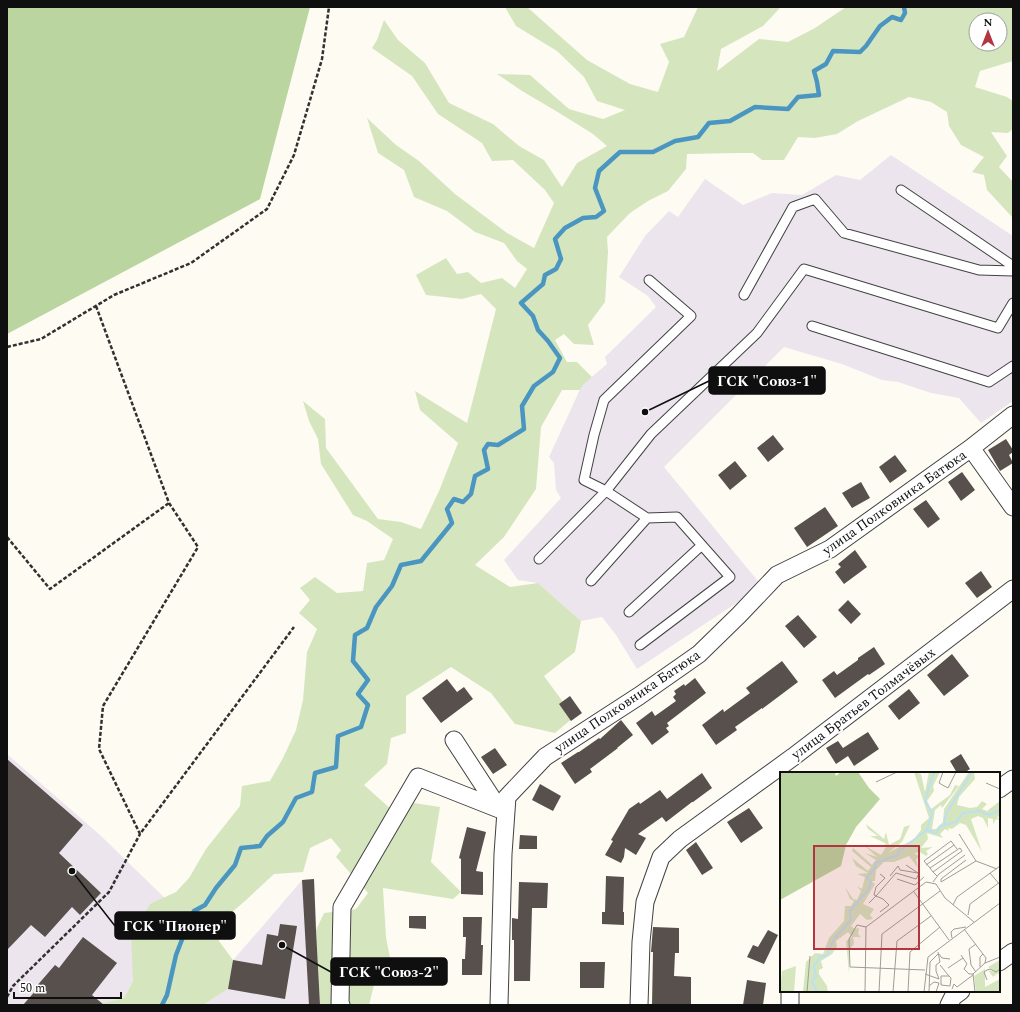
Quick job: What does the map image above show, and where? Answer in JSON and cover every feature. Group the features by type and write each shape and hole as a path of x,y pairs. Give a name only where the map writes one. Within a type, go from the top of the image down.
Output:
{"street":[{"name":"улица Полковника Батюка","path":"503,803 545,756 639,696 699,654 777,575 830,549 971,448 1013,415"},
{"path":"971,448 1013,507"},
{"name":"улица Братьев Толмачёвых","path":"639,1005 641,942 645,902 661,857 680,839 793,757 1013,589"},
{"path":"454,740 503,803 499,1005"},
{"path":"341,1005 342,907 418,777 503,803"},
{"path":"1000,788 1013,779"},
{"path":"1000,961 1013,952"},
{"path":"790,992 790,1005"},
{"path":"949,1005 953,997 960,992"}],"lane":[{"path":"901,190 1013,266"},
{"path":"744,295 793,207 815,199 844,233 978,270 1013,271"},
{"path":"539,559 606,491 651,434 757,333 804,269 998,328 1013,303"},
{"path":"640,645 730,577 677,517 647,518 606,491 584,480 594,435 604,400 691,316 648,280"},
{"path":"812,326 989,382 1013,366"},
{"path":"591,581 647,518"},
{"path":"629,612 702,545"}],"path":[{"path":"7,347 41,340 114,295 191,263 266,209 294,155 322,59 329,7"},
{"path":"96,306 169,504 198,547 103,706 99,749 140,834"},
{"path":"7,537 50,589 169,504"},
{"path":"7,997 13,986 109,892 140,834 294,627"}],"shaded area":[{"path":"891,155 1013,236 1013,401 981,423 959,398 931,393 898,382 882,380 842,364 784,347 664,467 762,586 637,669 616,635 602,617 581,621 538,583 518,580 504,560 561,498 556,490 554,463 549,457 582,385 607,364 605,357 656,307 648,296 619,277 645,236 669,211 678,217 705,179 743,205 772,193 802,195 836,175 860,180"},
{"path":"7,754 100,835 173,906 119,1005 7,1005"},
{"path":"314,879 320,1005 203,1005 228,989 233,960 302,880"}],"green space":[{"path":"7,7 310,7 260,199 7,334"},
{"path":"505,7 527,7 587,60 630,84 658,92 669,62 660,44 684,37 698,7 782,7 763,26 721,49 717,71 759,39 788,42 815,28 846,7 1013,7 1013,61 980,71 975,87 1007,97 1013,101 1013,129 1008,133 991,132 1007,156 999,167 1013,182 1013,218 987,190 984,175 972,172 984,157 961,145 949,126 947,112 931,102 909,97 858,121 837,134 815,138 798,137 784,160 762,160 753,153 687,154 686,169 668,191 648,201 630,213 607,237 608,252 605,302 588,325 594,345 574,344 564,334 555,340 567,362 577,362 592,377 580,390 562,390 541,427 536,489 504,537 475,565 510,587 538,583 581,621 575,652 544,676 574,717 555,733 515,724 491,693 451,667 406,696 406,733 391,738 387,764 364,785 401,818 414,803 440,807 431,862 461,892 453,899 383,888 386,937 391,963 374,985 369,1005 320,1005 316,930 324,913 356,909 368,893 336,857 341,850 331,838 310,848 303,872 274,874 216,926 219,941 233,960 228,989 203,1005 96,1005 124,998 133,981 131,936 150,904 176,892 189,878 206,849 240,806 242,786 270,781 283,758 296,730 303,700 307,652 317,629 299,613 310,600 300,588 315,577 337,593 363,591 367,563 384,560 393,539 367,521 353,515 321,464 318,439 309,421 303,401 325,419 326,448 378,519 401,522 421,529 439,491 458,443 420,410 415,391 467,423 496,309 481,294 462,299 426,295 416,275 446,258 457,274 468,272 481,283 502,278 515,288 527,269 517,261 504,243 475,232 447,211 414,197 404,170 378,153 367,118 396,145 419,161 455,194 507,233 534,248 554,203 545,190 513,160 492,161 482,143 438,114 412,76 372,48 377,40 384,20 398,40 425,63 449,103 493,124 519,146 544,160 562,187 577,163 607,146 593,134 497,74 530,75 569,109 603,119 625,110 597,101 584,77 557,51 516,26"}],"building":[{"path":"773,435 784,449 768,462 757,448"},
{"path":"1006,439 1013,450 1013,452 1009,455 1013,463 1000,471 988,450"},
{"path":"895,455 907,471 890,483 879,467"},
{"path":"735,461 747,476 730,490 718,475"},
{"path":"962,472 975,490 961,501 948,482"},
{"path":"861,482 870,498 852,508 842,493"},
{"path":"926,500 940,519 928,528 913,509"},
{"path":"825,507 838,526 807,547 794,528"},
{"path":"855,550 867,567 844,584 835,572 841,567 838,564"},
{"path":"981,571 992,587 977,598 965,583"},
{"path":"848,600 861,614 851,624 838,610"},
{"path":"798,615 817,637 804,648 785,626"},
{"path":"874,647 885,664 869,675 868,674 835,698 822,680 834,671 837,675"},
{"path":"952,654 969,676 944,696 927,675"},
{"path":"782,661 798,682 735,727 737,730 716,745 702,725 723,709 724,712 750,693 746,688"},
{"path":"695,678 706,693 667,723 669,726 666,728 669,732 652,745 636,723 652,711 655,716 676,701 673,697 676,694 674,691 684,684 685,686"},
{"path":"447,679 457,692 464,687 473,699 441,723 422,698"},
{"path":"909,689 920,703 899,720 888,706"},
{"path":"570,696 582,713 571,721 559,704"},
{"path":"621,720 633,735 590,769 592,772 575,784 561,763 599,738 600,739"},
{"path":"868,732 879,749 854,766 848,756 836,764 826,748 838,741 843,748"},
{"path":"495,748 507,765 493,774 481,757"},
{"path":"961,754 970,769 966,772 956,772 950,761"},
{"path":"7,759 83,825 59,853 101,893 80,915 72,907 45,937 31,925 7,950"},
{"path":"702,773 712,788 666,822 662,817 638,834 646,838 636,855 625,848 624,857 621,863 605,855 613,841 611,840 629,809 639,802 640,804 660,790 667,799"},
{"path":"540,784 561,796 553,811 532,800"},
{"path":"749,808 763,828 741,843 727,822"},
{"path":"467,827 486,832 476,871 483,872 483,895 461,894 461,859 459,858"},
{"path":"520,835 537,836 537,849 519,849"},
{"path":"696,842 713,868 702,875 686,850"},
{"path":"606,876 624,877 624,925 602,924 602,912 605,912"},
{"path":"314,879 320,1005 309,1005 302,880"},
{"path":"519,882 548,883 547,908 532,908 530,981 514,981 514,940 512,940 512,918 518,919"},
{"path":"409,916 426,916 426,929 409,928"},
{"path":"463,917 482,917 482,975 462,975 462,959 465,959 466,937 463,937"},
{"path":"280,924 297,926 285,999 228,989 233,960 262,965 267,934 278,936"},
{"path":"653,927 679,928 679,953 675,953 674,976 691,977 691,1005 652,1005 653,952 651,952"},
{"path":"768,930 778,935 764,964 747,957 753,945 758,947"},
{"path":"83,937 117,963 92,995 104,1005 23,1005 37,989 35,988 55,965 59,968"},
{"path":"406,958 427,959 426,979 405,979"},
{"path":"580,962 605,962 604,988 580,988"},
{"path":"747,980 766,983 763,1005 743,1005"}],"waterway":[{"path":"162,1005 167,995 176,955 194,911 205,905 216,888 235,865 241,848 260,846 267,836 283,822 296,798 312,792 315,773 336,767 338,736 361,727 368,705 358,694 368,680 353,661 355,635 367,628 376,607 392,586 401,565 421,561 452,523 447,509 454,499 463,502 471,494 475,476 488,469 484,450 488,444 498,445 524,429 522,406 534,386 553,372 560,358 538,330 533,316 521,303 543,284 545,275 556,269 561,259 555,239 565,228 583,218 596,217 604,211 595,188 599,171 620,152 653,152 675,141 698,137 709,123 730,121 755,107 788,109 798,97 819,95 814,71 826,64 833,51 860,52 880,26 892,17 901,20 905,13 904,7"}],"place":[{"name":"ГСК \"Союз-1\"","path":"645,412"},
{"name":"ГСК \"Пионер\"","path":"72,871"},
{"name":"ГСК \"Союз-2\"","path":"282,945"}]}
